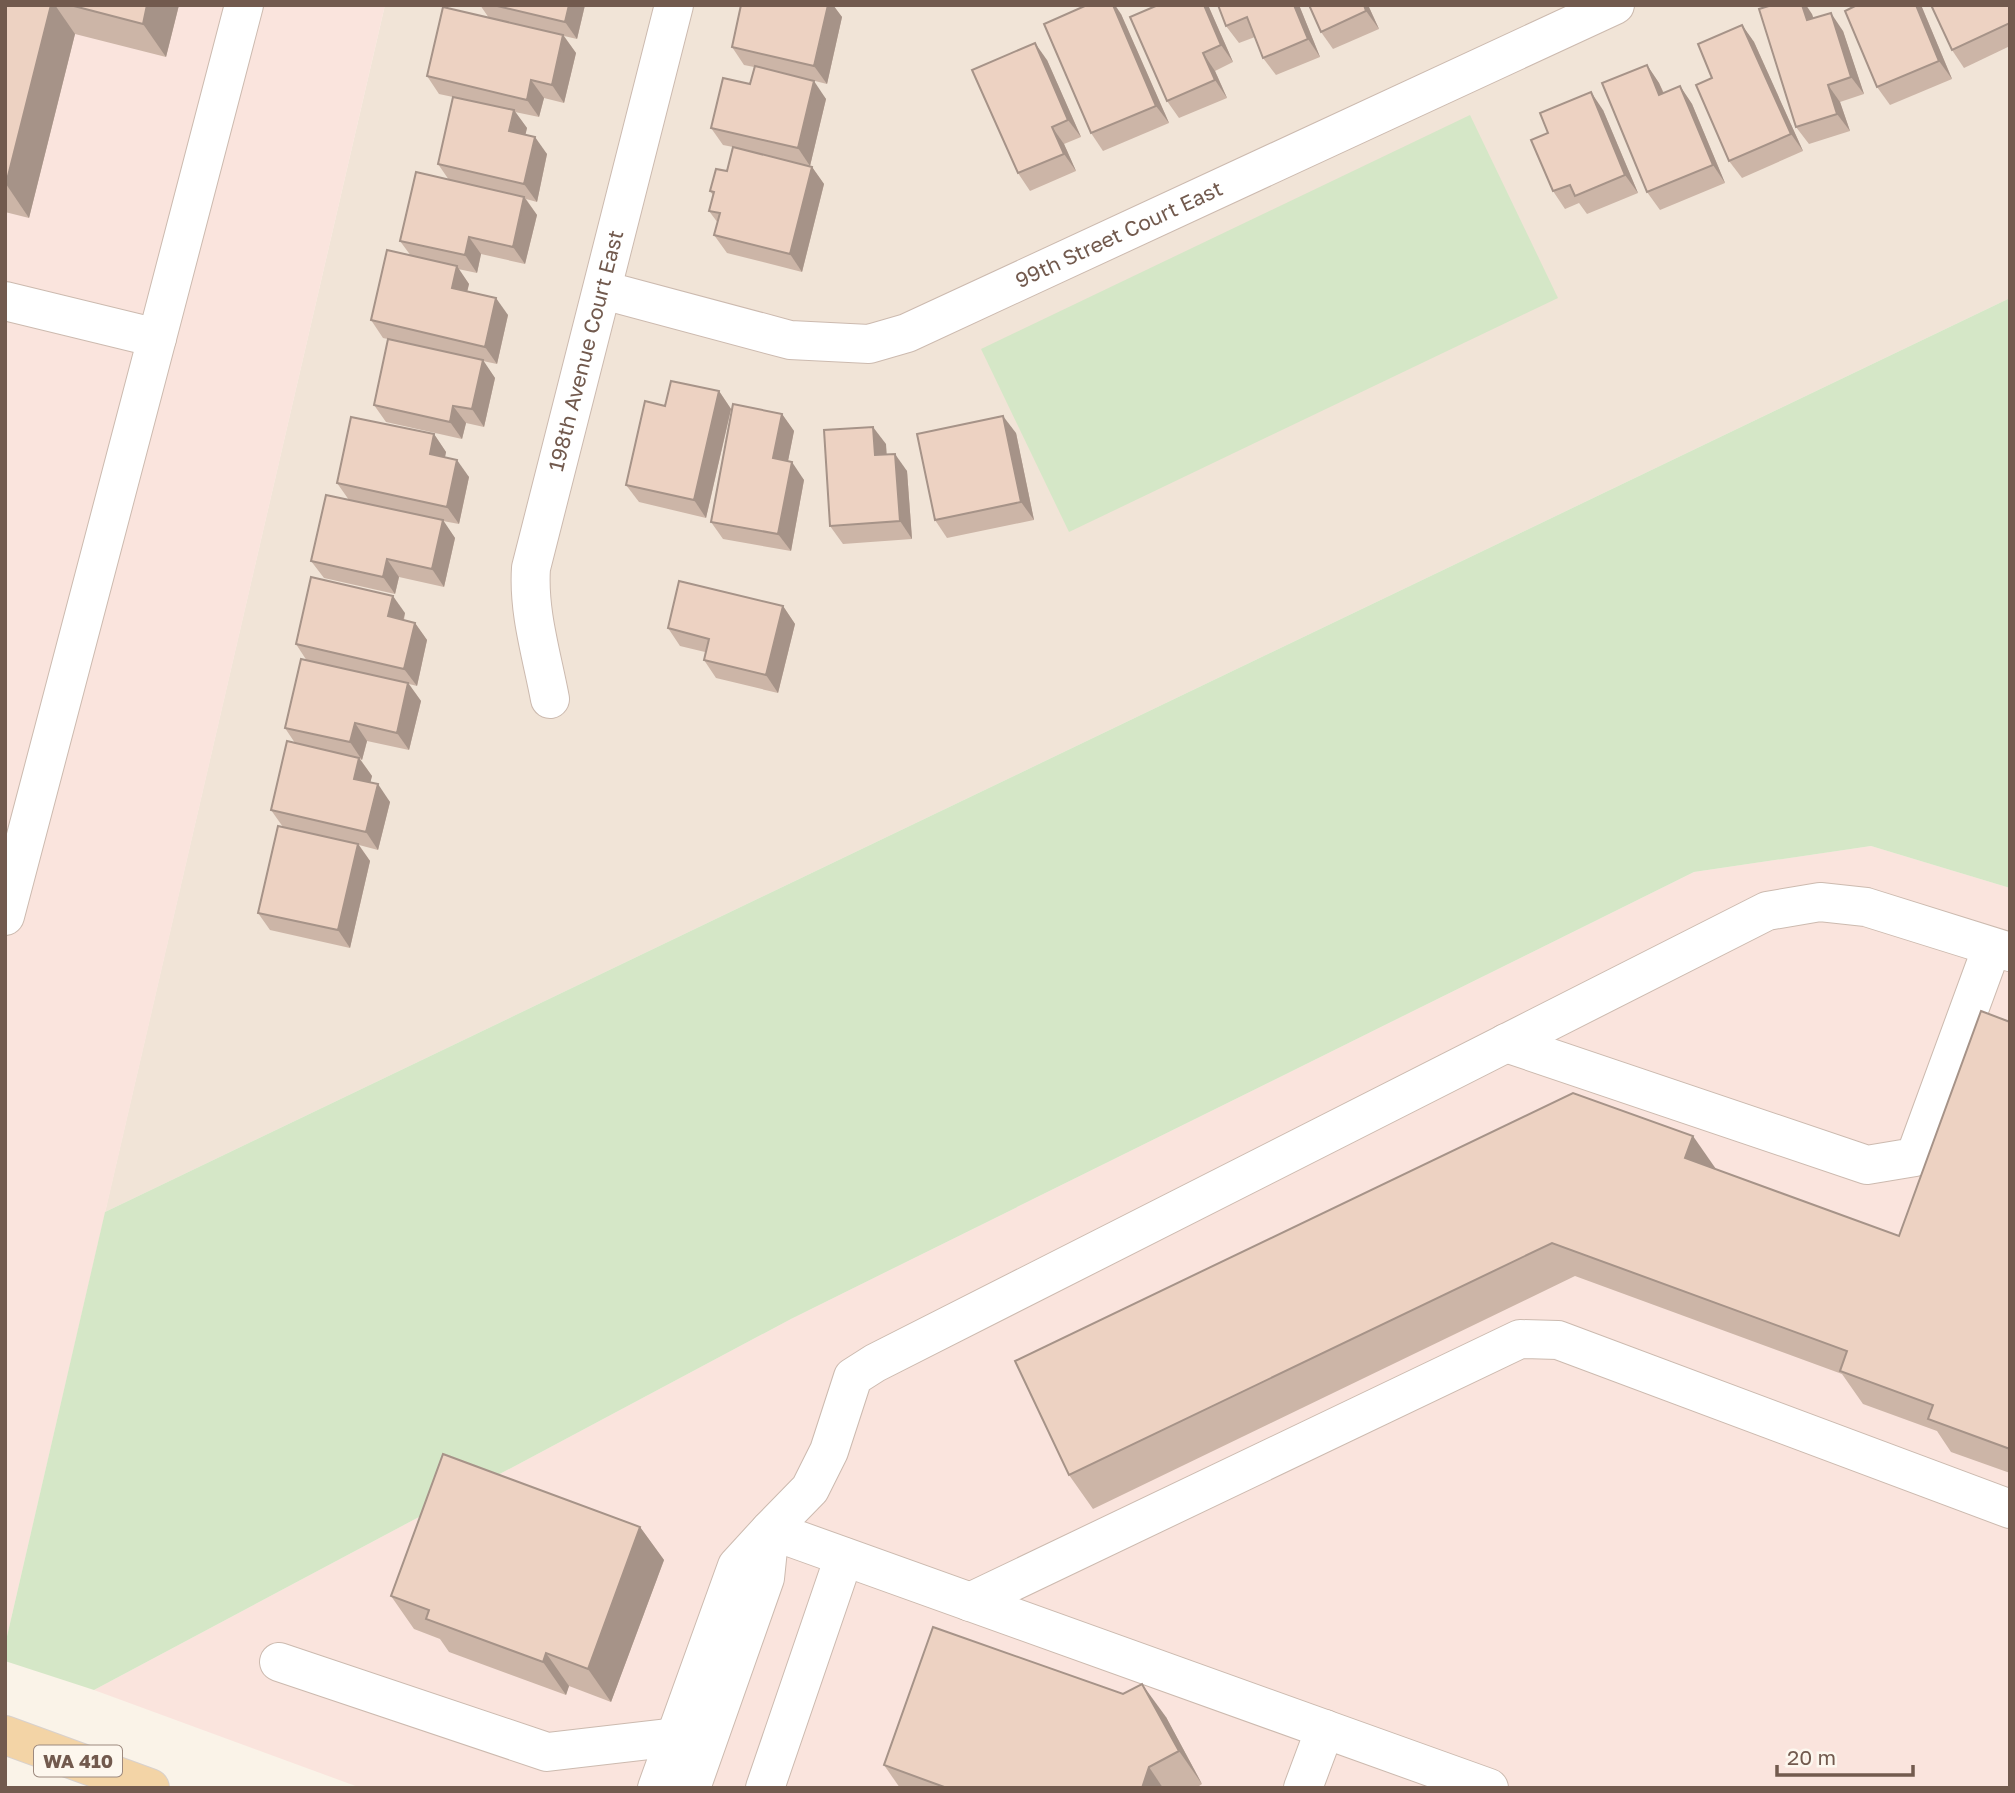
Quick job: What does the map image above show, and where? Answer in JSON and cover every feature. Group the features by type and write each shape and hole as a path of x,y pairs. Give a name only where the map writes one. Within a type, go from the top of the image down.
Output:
{"main road":[{"name":"WA 410","path":"5,1735 150,1788"}],"street":[{"path":"5,916 244,5"},
{"name":"198th Avenue Court East","path":"550,699 532,606 531,568 674,5"},
{"name":"99th Street Court East","path":"603,290 790,340 869,344 907,332 1615,5"},
{"path":"5,301 157,338"},
{"path":"657,1788 737,1566 810,1489 829,1451 853,1377 875,1363 1506,1043 1767,911 1820,902 1866,907 2001,949 1915,1157 1867,1165 1506,1043"},
{"path":"970,1602 1520,1339 1558,1340 2010,1509"},
{"path":"770,1530 1325,1729 1447,1781 1489,1788"},
{"path":"691,1788 765,1578 770,1530"},
{"path":"765,1788 844,1557"},
{"path":"279,1662 547,1752 676,1737"},
{"path":"1303,1788 1325,1729"}],"shaded area":[{"path":"5,5 385,5 5,1645"},
{"path":"385,5 2010,5 2010,298 105,1212"},
{"path":"1871,846 2010,888 2010,1788 361,1788 94,1690 791,1319 1694,872"}],"green space":[{"path":"1470,115 1558,298 1069,532 981,349"},
{"path":"2010,298 2010,888 1871,846 1694,872 791,1319 94,1690 5,1661 5,1645 105,1212"}],"building":[{"path":"5,5 51,5 6,184 5,184"},
{"path":"70,5 147,5 143,24"},
{"path":"493,5 569,5 565,22"},
{"path":"741,5 828,5 814,66 732,47"},
{"path":"1087,5 1113,5 1156,106 1091,133 1044,24"},
{"path":"1158,5 1204,5 1221,45 1203,53 1215,80 1167,101 1130,17"},
{"path":"1218,5 1294,5 1308,39 1263,58 1247,17 1226,26"},
{"path":"1309,5 1364,5 1366,11 1321,32"},
{"path":"1772,5 1802,5 1807,20 1831,13 1851,77 1828,85 1837,114 1796,127 1759,9"},
{"path":"1857,5 1916,5 1939,61 1877,87 1845,11"},
{"path":"1931,5 2009,5 2010,23 1952,50"},
{"path":"443,7 563,35 552,85 531,80 527,100 427,76"},
{"path":"1742,25 1791,134 1729,161 1696,85 1712,78 1698,44"},
{"path":"1035,43 1068,120 1052,127 1064,154 1018,173 972,70"},
{"path":"1647,65 1659,95 1680,86 1713,165 1647,192 1602,83"},
{"path":"755,66 814,81 798,148 711,128 723,78 750,84"},
{"path":"1591,92 1625,175 1575,196 1570,185 1553,191 1531,140 1548,133 1540,113"},
{"path":"453,97 514,110 509,131 535,137 524,184 438,164"},
{"path":"733,147 812,167 790,254 714,235 720,213 709,211 714,192 710,191 716,169 727,171"},
{"path":"416,172 524,197 513,247 469,237 465,255 400,241"},
{"path":"387,250 457,266 452,288 496,298 485,347 371,320"},
{"path":"388,339 483,360 472,409 453,406 450,422 374,405"},
{"path":"671,381 719,391 694,500 626,485 645,401 665,406"},
{"path":"733,404 782,414 773,458 792,462 778,534 711,522"},
{"path":"1003,416 1021,502 935,520 917,434"},
{"path":"351,417 434,434 430,454 457,460 447,507 337,483"},
{"path":"873,427 875,455 895,454 900,521 830,526 824,430"},
{"path":"326,495 443,520 432,569 387,559 383,577 311,561"},
{"path":"311,577 393,596 388,616 415,623 404,669 296,644"},
{"path":"679,581 783,606 766,675 704,660 709,639 668,628"},
{"path":"301,659 408,683 397,733 355,723 350,742 285,728"},
{"path":"287,741 359,758 354,779 378,784 366,832 271,810"},
{"path":"278,826 358,844 338,930 258,913"},
{"path":"1981,1011 2010,1022 2010,1449 1928,1419 1933,1405 1840,1371 1847,1351 1552,1243 1069,1475 1015,1361 1573,1093 1693,1136 1685,1158 1899,1236"},
{"path":"443,1454 640,1527 588,1669 546,1653 543,1662 426,1619 429,1610 391,1596"},
{"path":"933,1627 1123,1694 1142,1684 1179,1751 1149,1767 1142,1788 947,1788 884,1765"}]}
